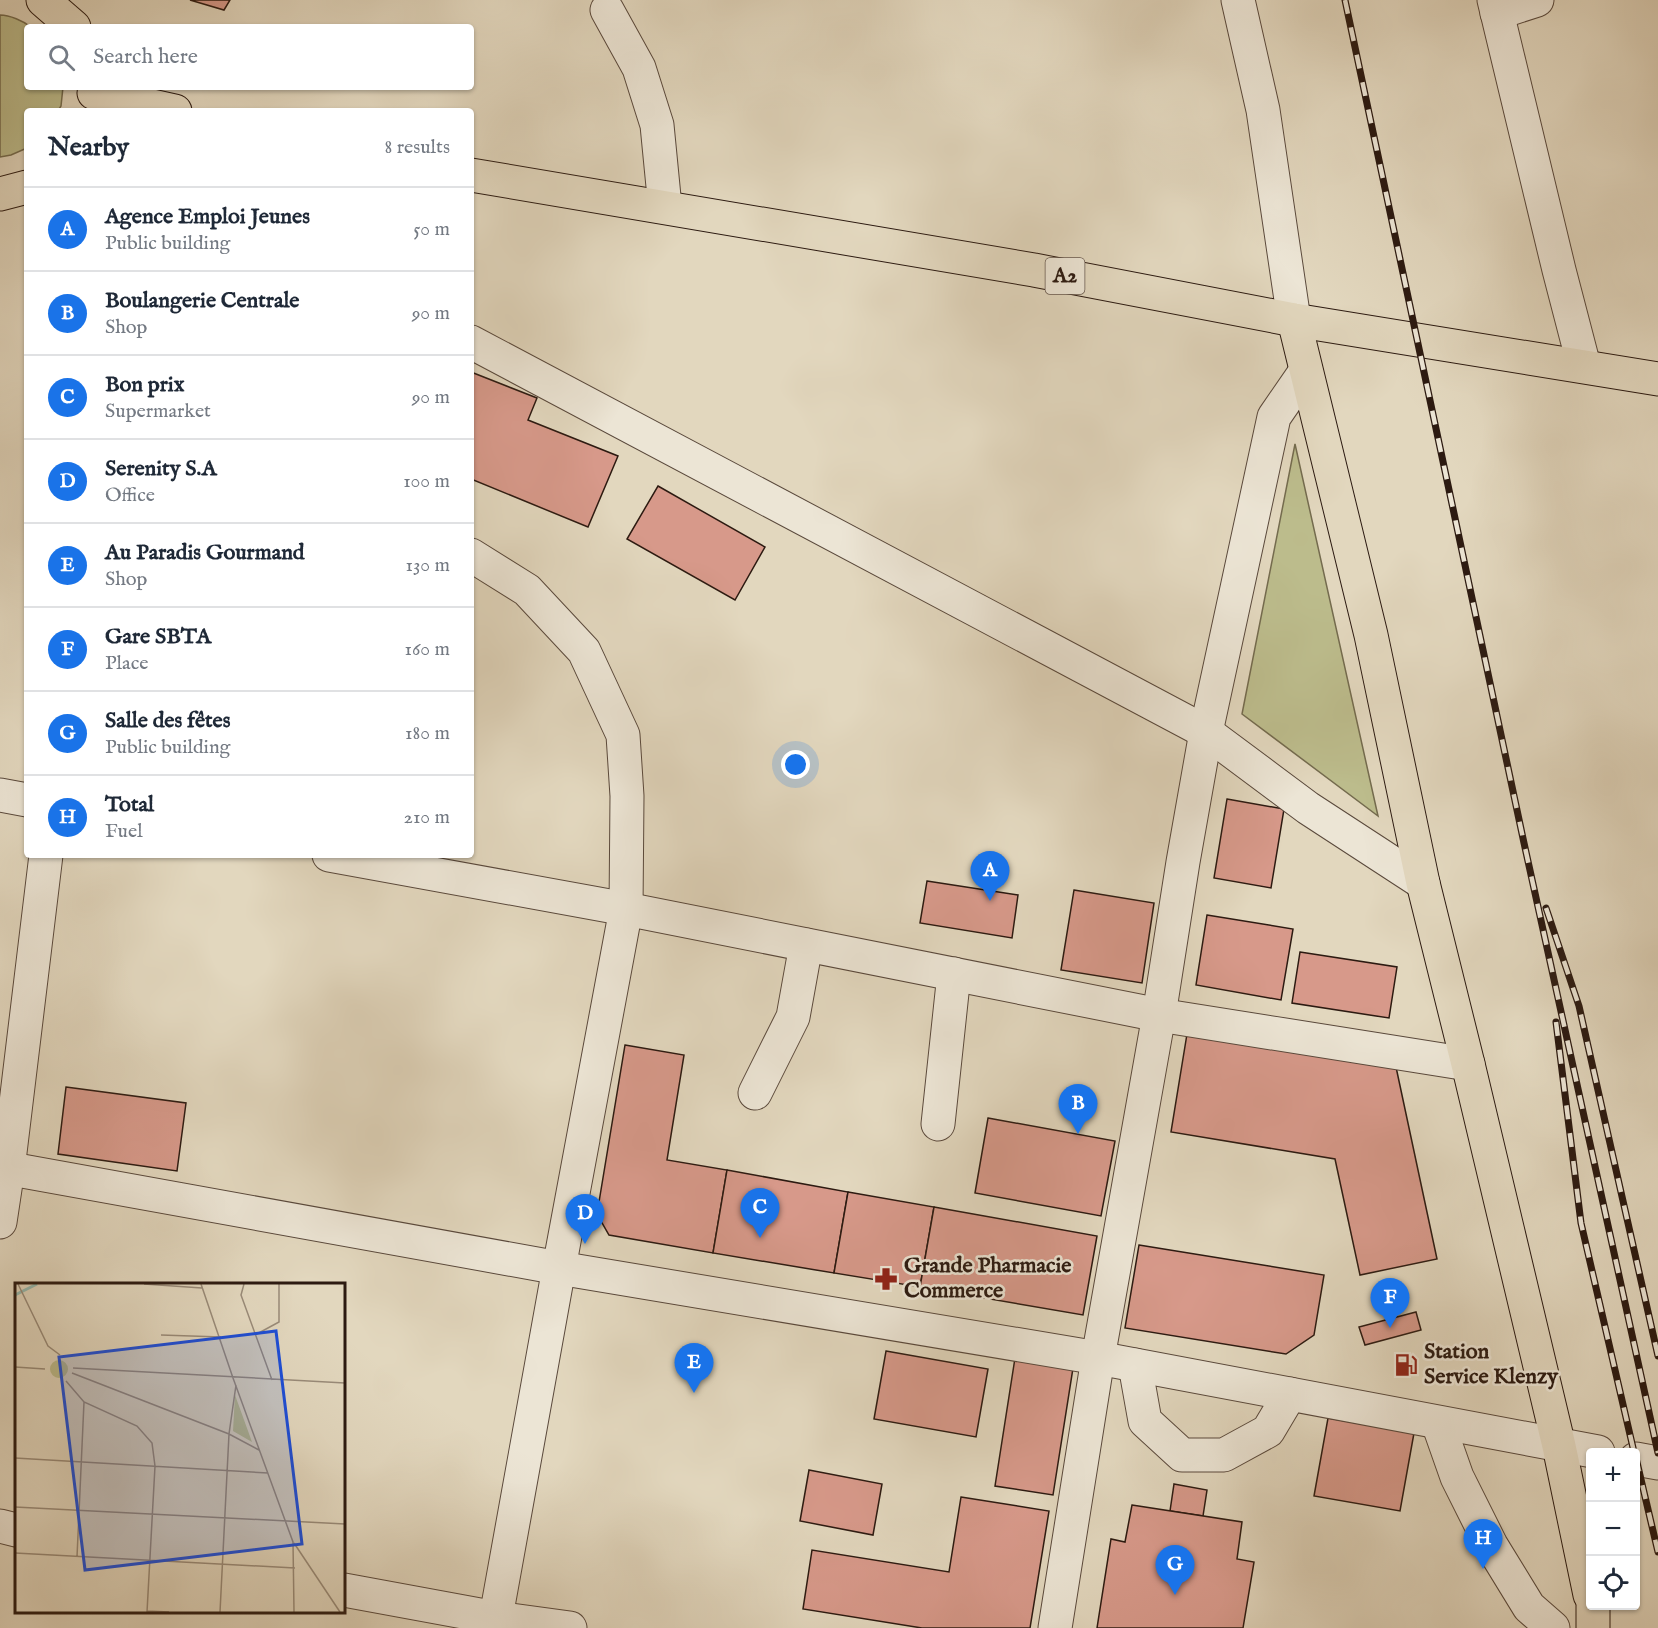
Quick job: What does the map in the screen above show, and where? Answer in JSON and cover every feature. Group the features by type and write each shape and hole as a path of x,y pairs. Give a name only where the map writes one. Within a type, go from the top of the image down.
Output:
{"main road":[{"path":"43,0 71,24"},
{"path":"94,97 158,108"},
{"name":"A2","path":"474,175 1034,270 1294,320 1658,379"},
{"path":"0,194 24,188"},
{"path":"1294,320 1371,635 1423,883 1558,1446 1594,1613"}],"street":[{"path":"1238,0 1263,110 1294,320"},
{"path":"1537,0 1495,6 1584,366"},
{"path":"607,10 639,68 657,124 665,207"},
{"path":"474,344 1206,732 1308,808 1423,883"},
{"path":"1055,1628 1098,1358 1159,1016 1206,732 1274,417 1305,372"},
{"path":"474,557 527,590 584,651 623,735 627,796 626,909 495,1623"},
{"path":"0,795 24,799"},
{"path":"0,1222 4,1168 46,858"},
{"path":"346,858 626,909 1159,1016 1468,1064"},
{"path":"755,1092 793,1017 806,945"},
{"path":"938,1124 954,974"},
{"path":"4,1168 559,1268 1098,1358 1586,1450"},
{"path":"1135,1365 1145,1420 1182,1455 1224,1455 1268,1431 1290,1394"},
{"path":"1438,1423 1457,1477 1491,1545 1529,1607 1553,1628"},
{"path":"1640,1460 1658,1463"},
{"path":"0,1526 15,1530"},
{"path":"345,1590 495,1623 570,1628"}],"green space":[{"path":"0,15 26,24 24,90 63,90 60,108 24,108 24,149 0,157"},
{"path":"1295,444 1378,816 1242,714"}],"building":[{"path":"190,0 230,0 224,10"},
{"path":"474,373 537,398 528,420 618,456 588,527 474,480"},
{"path":"658,486 765,547 735,600 627,539"},
{"path":"1227,799 1284,809 1271,888 1214,878"},
{"path":"927,881 1018,895 1012,938 920,923"},
{"path":"1074,890 1154,903 1142,983 1061,970"},
{"path":"1207,915 1293,929 1281,1000 1196,985"},
{"path":"1300,952 1397,967 1389,1018 1292,1003"},
{"path":"1187,1034 1396,1067 1437,1259 1360,1275 1335,1159 1171,1132"},
{"path":"625,1045 684,1055 667,1160 727,1170 713,1253 609,1235 597,1214"},
{"path":"66,1087 186,1103 177,1171 58,1154"},
{"path":"988,1118 1115,1141 1101,1216 975,1193"},
{"path":"727,1170 848,1192 834,1273 713,1253"},
{"path":"848,1192 934,1207 920,1287 834,1273"},
{"path":"934,1207 1097,1236 1083,1315 920,1287"},
{"path":"1139,1245 1324,1275 1314,1335 1286,1354 1125,1328"},
{"path":"1416,1312 1421,1330 1365,1345 1359,1327"},
{"path":"886,1351 988,1369 976,1437 874,1419"},
{"path":"1015,1358 1073,1368 1053,1495 995,1486"},
{"path":"1328,1418 1414,1433 1400,1511 1314,1496"},
{"path":"809,1470 882,1484 873,1535 800,1521"},
{"path":"1174,1484 1207,1490 1203,1516 1170,1511"},
{"path":"961,1497 1049,1511 1030,1628 922,1628 803,1609 812,1550 949,1572"},
{"path":"1132,1505 1242,1522 1237,1559 1254,1562 1243,1628 1097,1628 1111,1539 1125,1542"}],"railway":[{"path":"1345,0 1524,843 1658,1453"},
{"path":"1546,908 1579,1006 1658,1356"},
{"path":"1556,1022 1581,1223 1633,1448"},
{"path":"1640,1475 1658,1552"}],"place":[{"name":"Agence Emploi Jeunes","path":"990,901"},
{"name":"Boulangerie Centrale","path":"1078,1134"},
{"name":"Bon prix","path":"760,1238"},
{"name":"Serenity S.A","path":"585,1244"},
{"name":"Grande Pharmacie Commerce","path":"886,1279"},
{"name":"Gare SBTA","path":"1390,1328"},
{"name":"Station Service Klenzy","path":"1406,1365"},
{"name":"Au Paradis Gourmand","path":"694,1393"},
{"name":"Total","path":"1483,1569"},
{"name":"Salle des fêtes","path":"1175,1595"}]}
